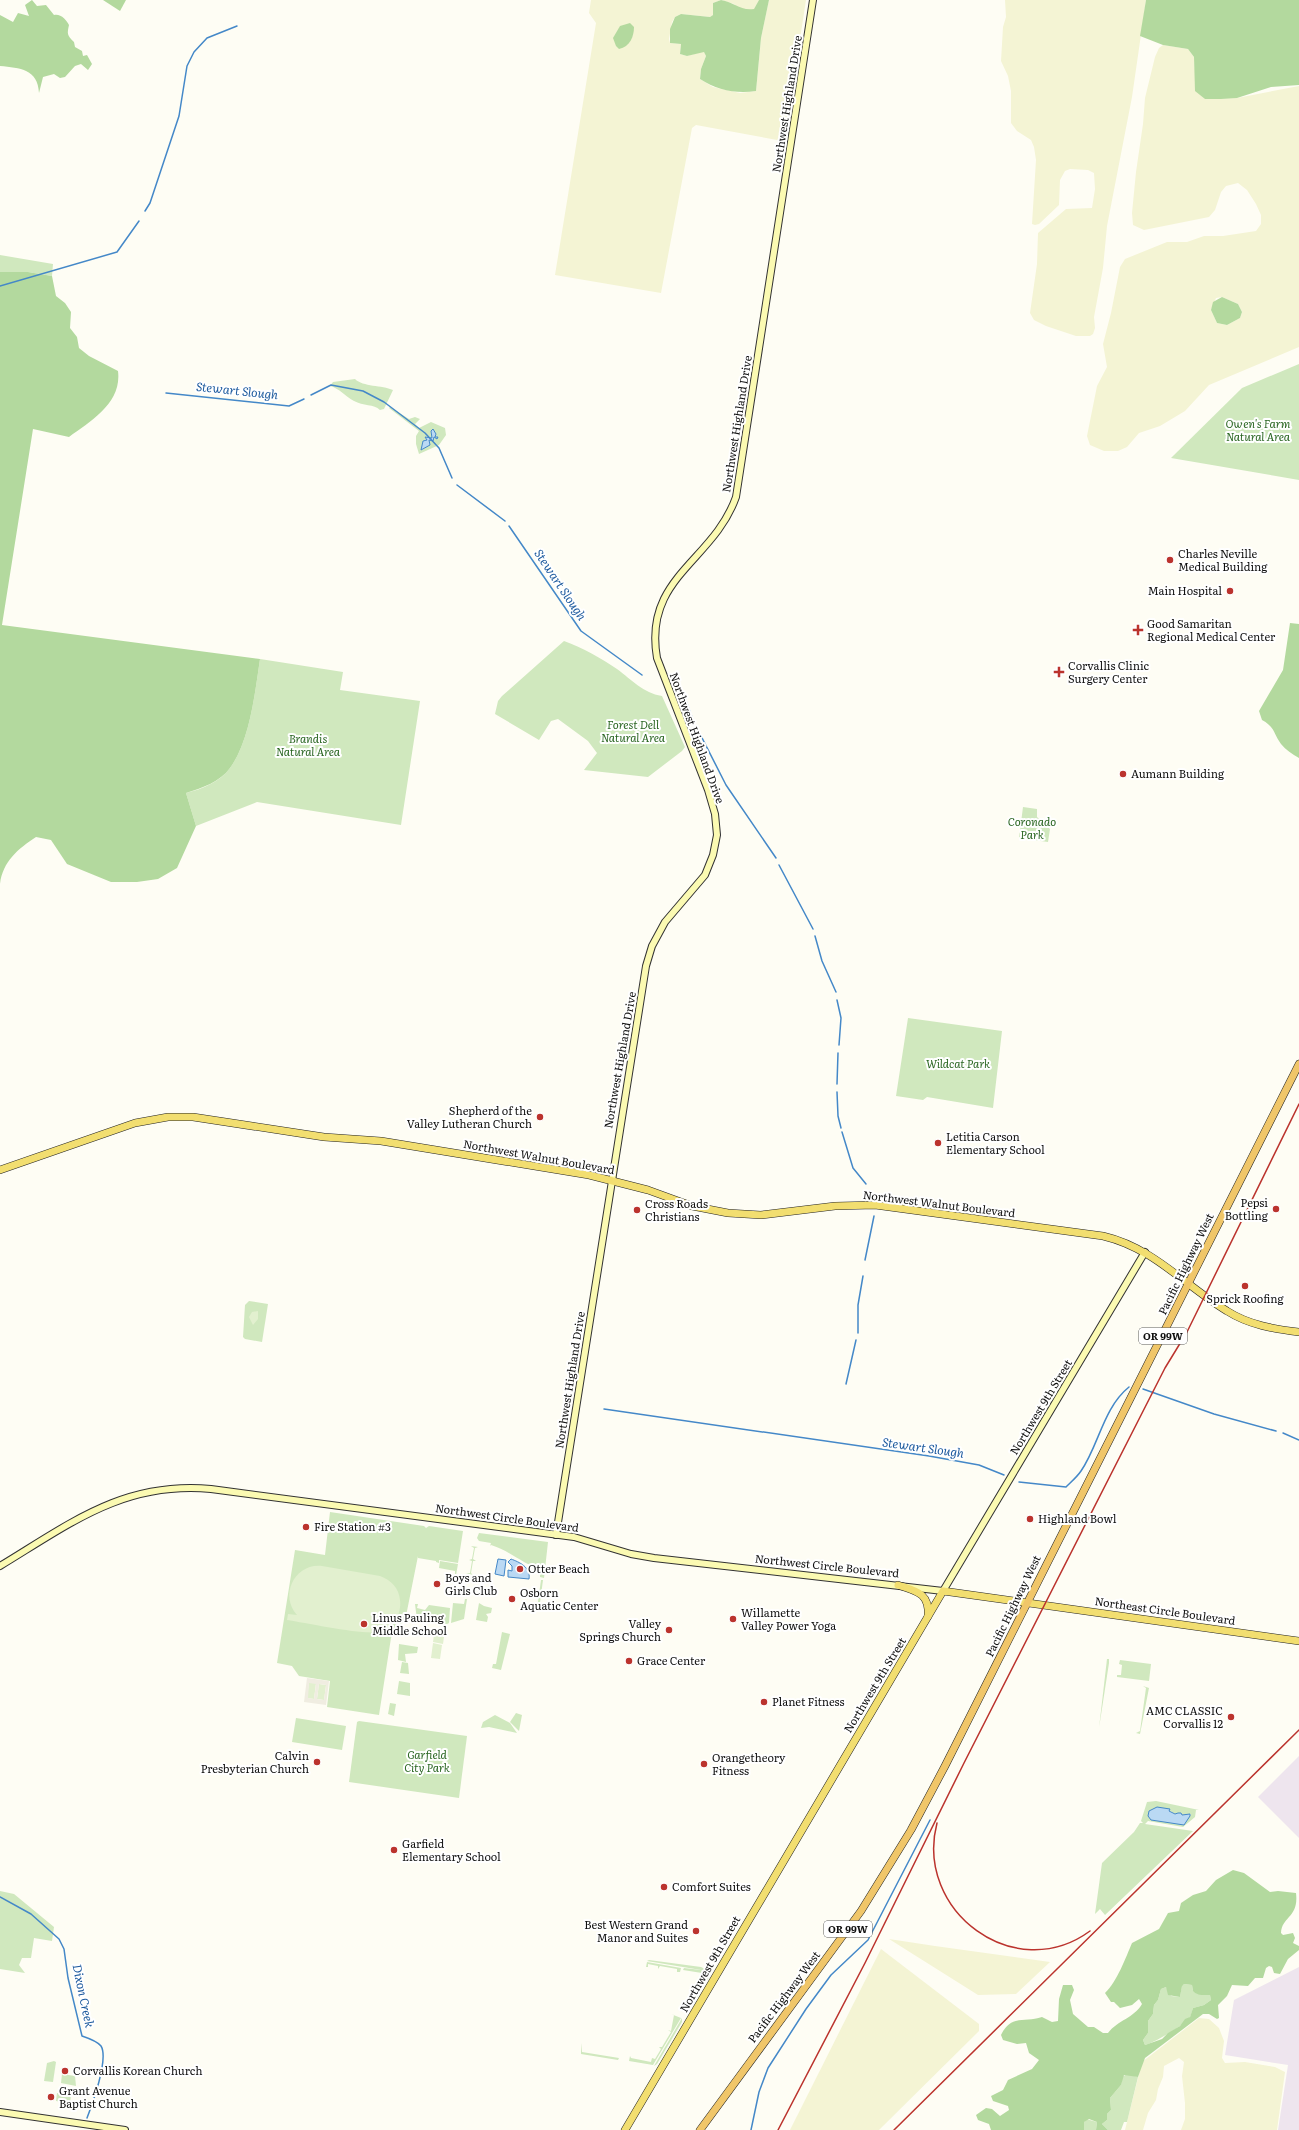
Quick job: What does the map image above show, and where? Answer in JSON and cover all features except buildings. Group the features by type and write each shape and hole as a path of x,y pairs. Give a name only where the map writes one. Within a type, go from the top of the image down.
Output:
{"highway":[{"name":"Pacific Highway West","path":"700,2130 843,1936 880,1882 926,1803 1299,1064"}],"main road":[{"name":"Northwest Highland Drive","path":"556,1535 627,1078 649,954 665,922 705,875 713,855 717,835 710,795 657,658 655,640 657,619 661,604 669,588 720,528 732,509 736,497 813,0"},
{"name":"Northwest Walnut Boulevard","path":"0,1170 130,1124 159,1118 182,1116 216,1119 324,1137 381,1142 612,1180 692,1206 728,1214 761,1215 835,1206 875,1206 1103,1236 1126,1242 1145,1252 1228,1312 1246,1321 1270,1328 1299,1332"},
{"name":"Northwest 9th Street","path":"625,2130 928,1616 1145,1252"},
{"name":"Northwest Circle Boulevard","path":"0,1566 107,1504 147,1492 174,1488 211,1489 556,1535 590,1541 631,1554 654,1558 898,1585 1027,1604"},
{"path":"898,1585 916,1591 926,1598 928,1616"},
{"name":"Northeast Circle Boulevard","path":"1027,1604 1299,1641"},
{"path":"0,2112 125,2130"}],"shaded area":[{"path":"307,1678 329,1681 326,1705 304,1702","holes":["309,1683 316,1684 314,1699 308,1698","319,1684 326,1685 324,1700 317,1699"]},
{"path":"1299,1756 1299,1838 1258,1797"},
{"path":"1299,1967 1299,2130 1278,2130 1288,2065 1225,2055 1234,2000"}],"green space":[{"path":"32,0 37,6 46,5 54,15 59,15 67,21 69,25 68,34 74,42 75,47 82,51 83,56 87,55 92,64 88,70 81,64 75,66 65,77 60,78 54,74 43,77 39,93 38,85 35,79 27,71 0,66 0,15 13,22 18,13 29,16 25,5"},
{"path":"103,0 126,0 120,11"},
{"path":"591,0 721,0 713,3 713,15 710,17 681,14 675,17 672,22 669,39 670,43 681,44 680,54 687,56 704,51 706,56 701,69 700,79 713,87 740,93 756,91 761,38 769,0 806,0 785,137 777,140 696,125 692,128 661,293 555,275 596,23 589,13"},
{"path":"721,0 759,0 754,10 748,10 739,9 734,4"},
{"path":"721,0 741,8 754,9 759,0 769,0 761,38 756,91 741,92 727,90 706,83 700,79 701,69 706,56 704,52 687,56 680,54 681,44 670,43 670,29 675,17 681,14 710,17 713,15 713,3"},
{"path":"1005,0 1146,0 1132,97 1107,226 1103,268 1094,317 1095,328 1093,334 1090,336 1076,336 1046,326 1034,320 1030,313 1037,264 1038,233 1066,209 1092,208 1095,189 1094,173 1088,170 1070,169 1065,171 1060,180 1059,205 1039,224 1032,224 1036,160 1034,147 1031,140 1017,131 1011,123 1011,91 1008,76 1001,61 1003,27 1006,17"},
{"path":"1146,0 1299,0 1299,85 1271,87 1237,98 1205,99 1195,91 1194,57 1188,49 1163,45 1140,36"},
{"path":"630,23 634,27 631,41 623,48 619,49 613,38 620,26"},
{"path":"1163,45 1188,49 1194,57 1195,71 1205,99 1237,98 1299,86 1299,347 1209,385 1185,411 1160,426 1139,433 1127,447 1118,451 1104,451 1090,445 1087,436 1097,386 1107,367 1103,344 1120,267 1125,259 1167,242 1187,242 1204,236 1223,236 1256,231 1261,224 1261,215 1256,204 1247,190 1238,183 1226,186 1221,192 1215,210 1209,217 1144,230 1133,225 1132,213 1145,98 1155,57 1159,48","holes":["1222,297 1238,304 1242,312 1240,318 1227,325 1217,323 1211,310 1216,298"]},
{"path":"0,255 53,264 52,276 28,272 0,272"},
{"path":"0,272 28,272 52,276 56,296 65,303 71,312 70,328 77,337 79,348 89,356 118,371 118,382 115,393 110,402 95,418 69,437 33,429 2,625 260,659 251,716 237,757 226,773 216,781 186,793 196,826 177,868 158,879 137,882 111,882 67,864 51,840 36,837 12,856 4,869 0,884"},
{"path":"1222,297 1238,304 1242,312 1240,318 1227,325 1217,323 1211,310 1213,302"},
{"name":"Owen's Farm Natural Area","path":"1299,364 1299,480 1171,458 1242,388"},
{"path":"355,379 358,382 368,385 393,390 384,409 380,410 375,407 357,403 330,386 333,382"},
{"path":"390,407 409,419 415,417 420,419 415,424 419,428 431,422 445,428 446,435 439,445 419,454 416,444 416,436 419,431 389,408","holes":["431,431 436,434 433,441 429,440 430,444 422,450 423,441 427,440 425,437 432,438"]},
{"path":"1290,623 1299,624 1299,758 1289,752 1281,744 1272,728 1262,720 1259,711 1283,670"},
{"name":"Forest Dell Natural Area","path":"564,641 605,661 643,689 662,696 685,747 682,751 648,777 584,770 597,753 588,741 558,719 551,721 539,740 495,714 498,701 502,696"},
{"name":"Brandis Natural Area","path":"260,659 343,672 340,690 420,701 401,825 257,802 196,826 186,793 216,781 226,773 237,757 251,716"},
{"name":"Coronado Park","path":"1023,807 1037,809 1037,817 1050,829 1048,842 1019,838"},
{"name":"Wildcat Park","path":"908,1018 1002,1031 993,1108 927,1097 923,1100 896,1096"},
{"path":"249,1301 268,1304 262,1342 245,1339 243,1337 245,1305"},
{"path":"258,1311 258,1319 253,1325 249,1317 252,1312"},
{"path":"330,1512 424,1526 426,1528 429,1526 463,1531 458,1563 439,1560 439,1563 436,1561 418,1558 418,1556 405,1621 395,1628 391,1638 379,1715 327,1707 330,1681 299,1676 292,1666 277,1663 295,1550 325,1555"},
{"path":"479,1533 548,1542 544,1578 540,1577 540,1568 534,1567 498,1547 490,1546 491,1543 479,1541 477,1538"},
{"path":"471,1546 478,1547 475,1548 473,1559 476,1561 473,1561 471,1573 473,1575 466,1573 470,1573 472,1561 469,1560 472,1559 474,1548"},
{"path":"440,1561 458,1564 455,1581 455,1571 439,1568"},
{"path":"312,1566 322,1566 380,1576 391,1582 398,1592 400,1600 398,1616 392,1625 378,1632 360,1632 287,1620 288,1614 297,1615 292,1607 290,1590 297,1575"},
{"path":"541,1580 543,1580 539,1610 537,1609"},
{"path":"465,1599 467,1599 464,1619 451,1623 453,1603 464,1604"},
{"path":"479,1603 492,1608 491,1613 486,1614 488,1617 487,1622 476,1620"},
{"path":"415,1604 418,1604 417,1608 425,1610 429,1605 450,1608 449,1623 417,1620"},
{"path":"435,1628 445,1630 443,1644 433,1642"},
{"path":"502,1632 510,1634 501,1670 492,1668 493,1664 496,1664"},
{"path":"433,1643 442,1645 440,1659 431,1658"},
{"path":"399,1644 418,1647 417,1653 405,1654 406,1662 398,1660"},
{"path":"1107,1659 1109,1659 1109,1663 1099,1728"},
{"path":"1120,1660 1151,1664 1149,1681 1117,1677 1117,1675 1121,1675 1122,1665 1119,1664"},
{"path":"402,1662 408,1663 409,1674 400,1673"},
{"path":"399,1681 410,1683 410,1696 397,1694"},
{"path":"309,1683 316,1683 314,1699 307,1698"},
{"path":"319,1684 326,1685 324,1700 317,1699"},
{"path":"1143,1686 1149,1688 1140,1734 1136,1733 1140,1731 1146,1688"},
{"path":"390,1703 396,1704 394,1716 388,1714"},
{"path":"516,1713 522,1715 519,1731 510,1722"},
{"path":"495,1715 510,1723 517,1733 489,1727 481,1728 483,1722"},
{"path":"296,1718 346,1726 342,1750 292,1742"},
{"name":"Garfield City Park","path":"359,1721 467,1736 459,1798 349,1782 357,1722"},
{"path":"1156,1801 1199,1810 1196,1810 1195,1817 1183,1827 1148,1821 1145,1824 1193,1831 1105,1915 1100,1909 1095,1914 1102,1863 1134,1832 1140,1823 1143,1823 1141,1821 1147,1802","holes":["1156,1808 1167,1809 1175,1814 1191,1814 1184,1824 1151,1820 1151,1810"]},
{"path":"1233,1870 1244,1873 1270,1892 1278,1891 1296,1893 1295,1907 1284,1923 1281,1933 1283,1935 1293,1933 1295,1938 1293,1943 1299,1946 1299,1950 1288,1959 1280,1974 1274,1973 1272,1967 1269,1966 1266,1968 1263,1978 1255,1978 1248,1986 1232,1985 1227,1996 1218,2005 1219,2018 1217,2019 1209,2014 1203,2014 1145,2058 1138,2077 1124,2075 1121,2085 1110,2098 1111,2110 1107,2114 1107,2120 1102,2124 1108,2130 1096,2130 1097,2122 1089,2119 1084,2122 1084,2130 991,2130 989,2124 978,2120 976,2115 986,2108 992,2109 1000,2116 1009,2110 1008,2106 993,2101 991,2096 1003,2090 1008,2080 1032,2069 1039,2060 1029,2053 1026,2043 1017,2044 1003,2040 1001,2035 1005,2028 1009,2024 1019,2020 1036,2019 1042,2017 1052,2022 1058,2021 1059,1999 1063,1985 1072,1985 1074,1990 1070,2000 1073,2014 1088,2027 1094,2027 1103,2033 1108,2033 1116,2025 1135,2013 1142,2004 1139,1999 1132,2005 1120,2008 1114,2002 1111,2002 1105,1993 1117,1976 1132,1943 1159,1929 1168,1913 1179,1911 1181,1903 1193,1895 1206,1891 1216,1880","holes":["1184,1984 1192,1985 1195,1993 1210,1995 1211,2000 1204,2005 1193,2008 1190,2017 1185,2019 1180,2026 1168,2033 1162,2039 1145,2045 1143,2040 1148,2033 1148,2021 1153,2014 1154,2005 1158,2000 1161,1989 1166,1987 1168,1995 1180,1997 1182,1986"]},
{"path":"0,1891 14,1894 54,1927 52,1941 34,1938 31,1958 22,1958 19,1965 25,1973 0,1969"},
{"path":"889,1939 1050,1962 1016,1994 978,1995"},
{"path":"881,1949 979,2024 979,2031 879,2130 790,2130"},
{"path":"649,1960 701,1967 709,1971 708,1973 701,1970 647,1961"},
{"path":"647,1962 681,1968 680,1972 677,1972 677,1969 660,1966 658,1969 658,1966 648,1964 648,1967 646,1967"},
{"path":"684,1968 701,1970 707,1974 696,1993 702,1973 683,1970"},
{"path":"708,1975 709,1977 694,2003 692,2001"},
{"path":"1182,1985 1192,1985 1193,1991 1210,1994 1211,2000 1204,2005 1193,2008 1190,2017 1176,2029 1145,2045 1143,2040 1148,2033 1148,2021 1153,2014 1154,2005 1158,2000 1161,1989 1166,1987 1171,1996 1180,1997"},
{"path":"674,2015 681,2018 653,2065 629,2061 630,2056 631,2058 651,2062 652,2058 655,2059 661,2049 659,2047 662,2047 671,2032 668,2030 671,2031"},
{"path":"682,2018 682,2022 657,2064 654,2066"},
{"path":"1199,2018 1209,2019 1219,2028 1224,2041 1222,2058 1225,2063 1245,2062 1275,2067 1285,2072 1277,2130 1181,2130 1185,2119 1182,2076 1184,2062 1179,2058 1164,2066 1163,2077 1158,2089 1156,2100 1148,2113 1143,2130 1125,2130 1142,2062"},
{"path":"581,2043 582,2052 619,2058 618,2060 581,2054"},
{"path":"54,2061 56,2062 53,2082 44,2081 47,2063"},
{"path":"62,2074 75,2076 76,2086 61,2083"},
{"path":"1127,2074 1138,2077 1127,2122 1124,2122 1121,2130 1108,2130 1102,2124 1107,2120 1107,2114 1111,2110 1110,2098 1121,2085 1122,2077"},
{"path":"57,2093 71,2095 70,2103 56,2101"},
{"path":"1086,2119 1097,2122 1096,2130 1084,2130 1084,2122"}],"water":[{"path":"433,429 436,434 435,437 438,437 437,439 434,437 433,441 429,440 430,445 421,450 423,441 427,440 425,437 432,438 431,431"},
{"path":"498,1559 506,1560 504,1576 495,1574"},
{"name":"Otter Beach","path":"511,1559 521,1563 526,1568 529,1579 508,1577 508,1570 512,1571 512,1566 508,1562"},
{"path":"1157,1807 1170,1809 1169,1811 1175,1814 1190,1814 1190,1816 1184,1825 1151,1820 1148,1816 1149,1811"}],"waterway":[{"path":"145,211 150,203 179,116 187,66 194,52 207,38 237,26"},
{"path":"0,286 117,252 139,221"},
{"name":"Stewart Slough","path":"311,395 331,385 363,391 384,402 425,433 439,448 452,478"},
{"name":"Stewart Slough","path":"166,393 289,406 304,399"},
{"name":"Stewart Slough","path":"457,485 505,521"},
{"name":"Stewart Slough","path":"509,526 581,631 642,675"},
{"name":"Stewart Slough","path":"685,698 693,720"},
{"name":"Stewart Slough","path":"696,726 726,785 776,858"},
{"name":"Stewart Slough","path":"779,865 813,929"},
{"name":"Stewart Slough","path":"815,936 822,961 836,992"},
{"name":"Stewart Slough","path":"837,1000 841,1018 839,1045"},
{"name":"Stewart Slough","path":"837,1084 838,1053"},
{"name":"Stewart Slough","path":"837,1092 838,1116 841,1128"},
{"name":"Stewart Slough","path":"842,1132 853,1168 866,1184"},
{"name":"Stewart Slough","path":"865,1260 874,1216"},
{"name":"Stewart Slough","path":"858,1333 858,1305 863,1276"},
{"name":"Stewart Slough","path":"846,1384 856,1340"},
{"name":"Stewart Slough","path":"1019,1482 1066,1487 1081,1471 1113,1405 1129,1387"},
{"name":"Stewart Slough","path":"1143,1389 1214,1414 1276,1431"},
{"path":"604,1409 929,1456 979,1465 1004,1475"},
{"name":"Stewart Slough","path":"1283,1433 1299,1440"},
{"path":"751,2130 759,2092 768,2068 806,2009 831,1975 868,1940 930,1820"},
{"name":"Dixon Creek","path":"0,1897 31,1914 59,1939 64,1949 68,1978 82,2036 99,2044 103,2052 99,2082 87,2118"}],"railway":[{"path":"778,2130 865,1963 964,1763 1165,1368 1187,1332 1299,1104"},
{"path":"894,2130 1299,1730"},
{"path":"937,1823 934,1855 941,1885 956,1910 977,1931 1003,1944 1031,1950 1061,1946 1090,1931"}],"place":[{"name":"Charles Neville Medical Building","path":"1170,560"},
{"name":"Main Hospital","path":"1230,591"},
{"name":"Good Samaritan Regional Medical Center","path":"1138,630"},
{"name":"Corvallis Clinic Surgery Center","path":"1059,672"},
{"name":"Aumann Building","path":"1123,774"},
{"name":"Shepherd of the Valley Lutheran Church","path":"540,1117"},
{"name":"Letitia Carson Elementary School","path":"938,1143"},
{"name":"Pepsi Bottling","path":"1276,1209"},
{"name":"Cross Roads Christians","path":"637,1210"},
{"name":"Sprick Roofing","path":"1245,1286"},
{"name":"Highland Bowl","path":"1030,1519"},
{"name":"Fire Station #3","path":"306,1527"},
{"name":"Otter Beach","path":"520,1569"},
{"name":"Boys and Girls Club","path":"437,1584"},
{"name":"Osborn Aquatic Center","path":"512,1599"},
{"name":"Willamette Valley Power Yoga","path":"733,1619"},
{"name":"Linus Pauling Middle School","path":"364,1624"},
{"name":"Valley Springs Church","path":"669,1630"},
{"name":"Grace Center","path":"629,1661"},
{"name":"Planet Fitness","path":"764,1702"},
{"name":"AMC CLASSIC Corvallis 12","path":"1231,1717"},
{"name":"Calvin Presbyterian Church","path":"317,1762"},
{"name":"Orangetheory Fitness","path":"704,1764"},
{"name":"Garfield Elementary School","path":"394,1850"},
{"name":"Comfort Suites","path":"664,1887"},
{"name":"Best Western Grand Manor and Suites","path":"696,1931"},
{"name":"Corvallis Korean Church","path":"65,2071"},
{"name":"Grant Avenue Baptist Church","path":"51,2097"}]}
